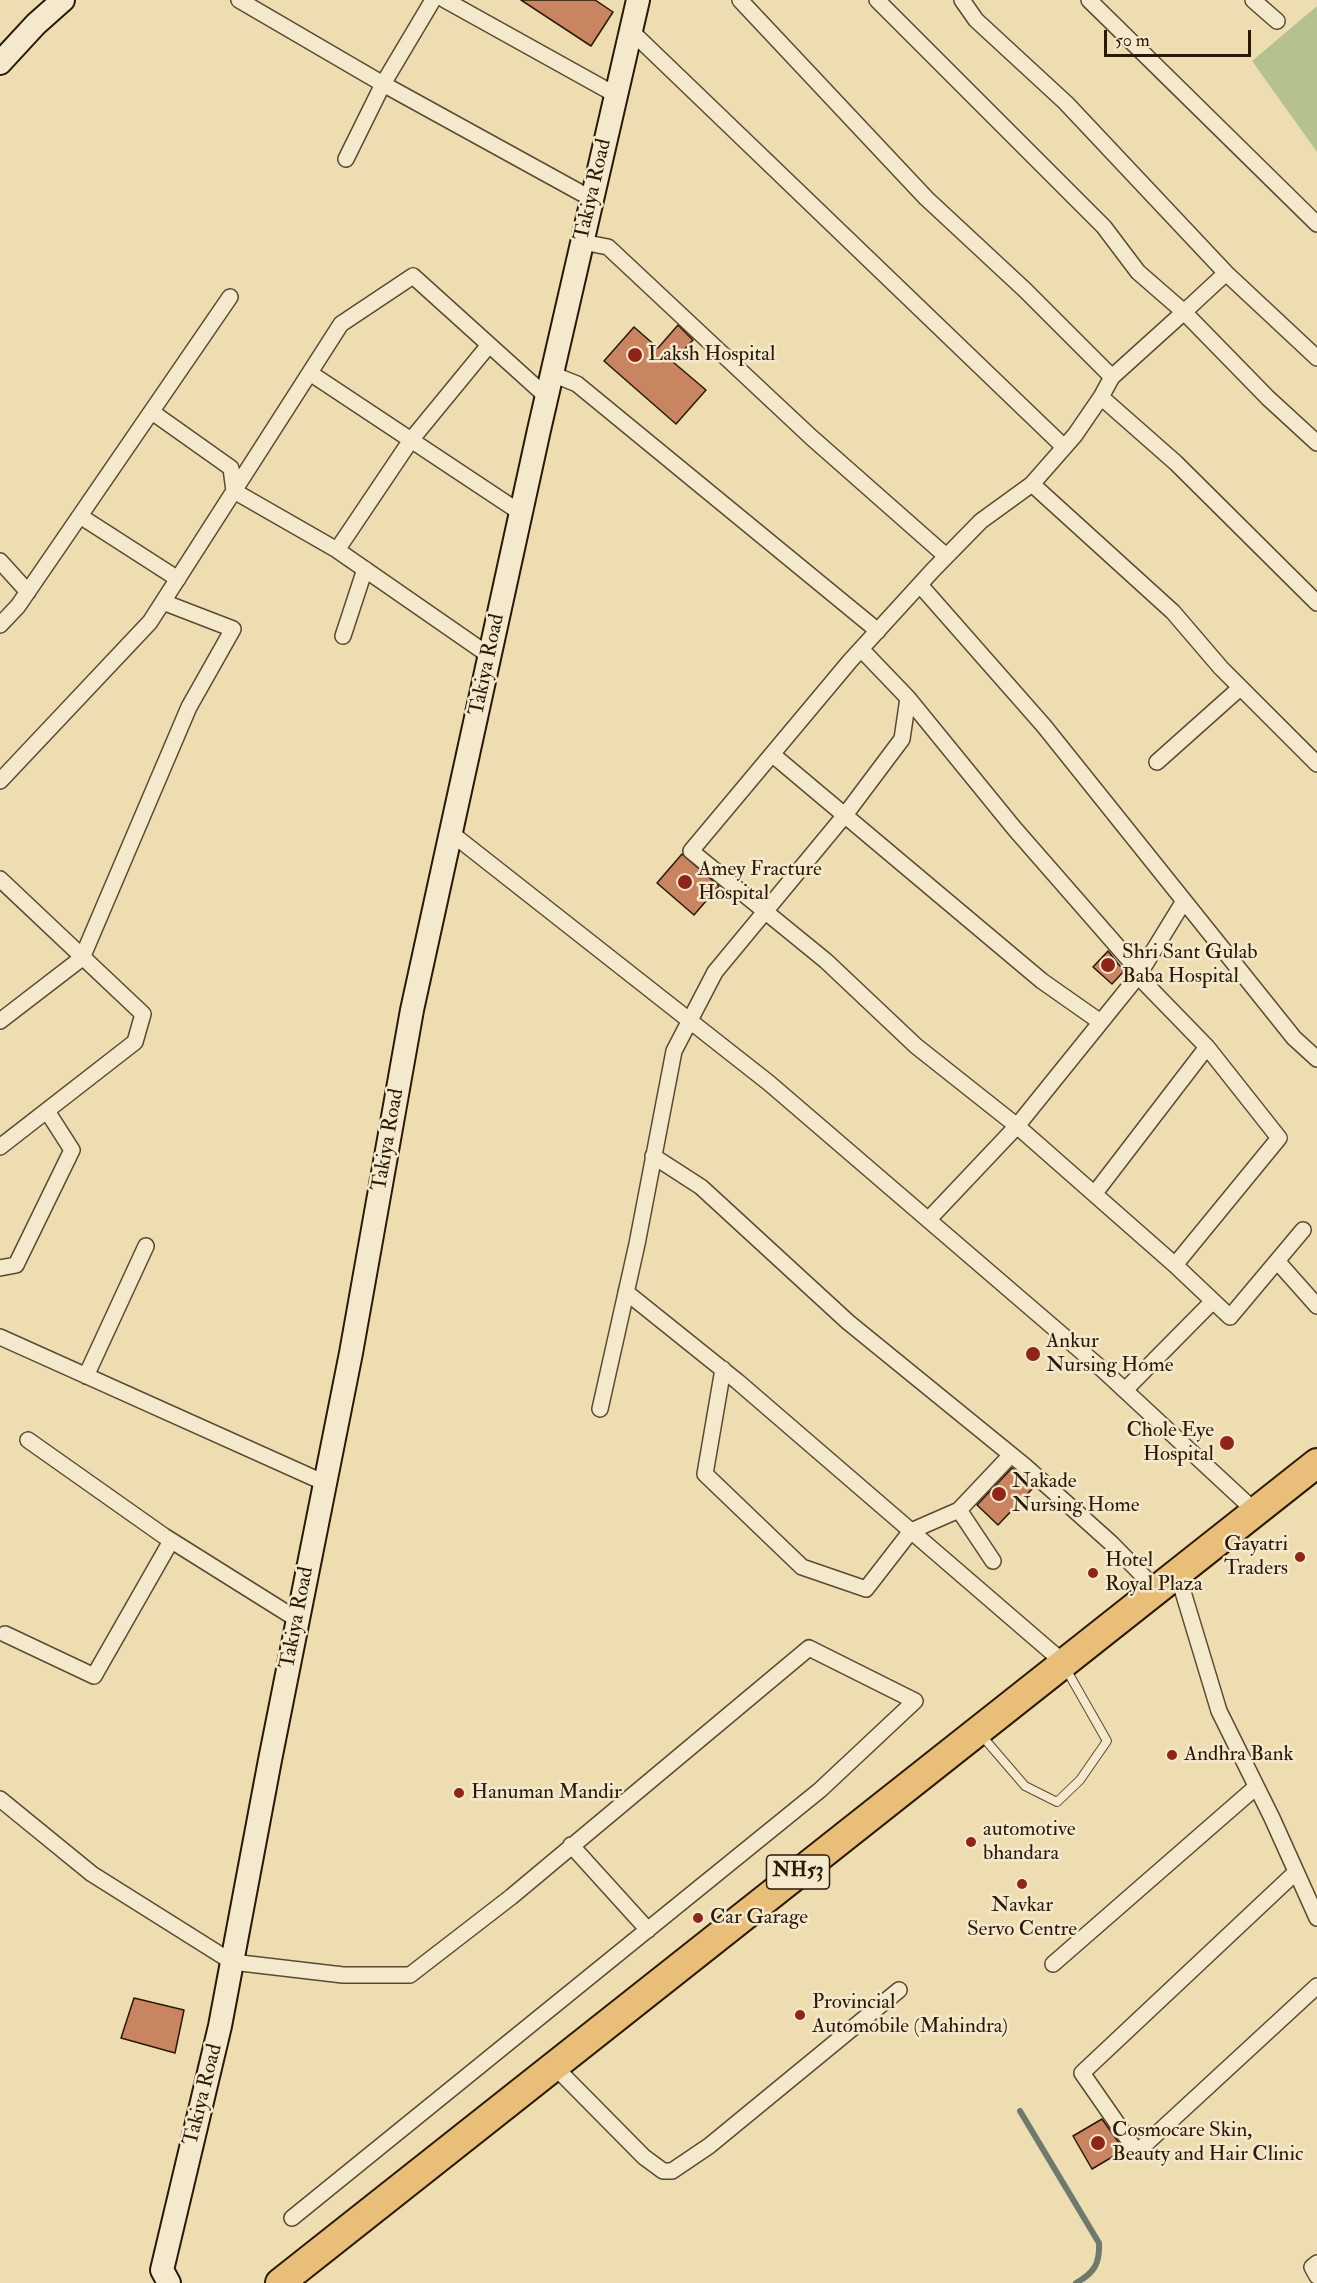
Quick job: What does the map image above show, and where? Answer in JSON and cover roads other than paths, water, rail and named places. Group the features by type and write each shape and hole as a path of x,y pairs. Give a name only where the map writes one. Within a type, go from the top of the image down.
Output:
{"highway":[{"name":"NH53","path":"296,2278 554,2066 1166,1580 1315,1469"}],"main road":[{"path":"0,63 36,24 63,0"},
{"name":"Takiya Road","path":"169,2283 162,2270 220,2026 325,1483 412,1010 552,374 638,0"}],"street":[{"path":"239,0 383,84 592,199"},
{"path":"346,159 383,84 433,0"},
{"path":"445,0 616,95"},
{"path":"740,0 926,198 1025,290 1112,377"},
{"path":"877,0 1104,227 1138,272 1184,312 1268,398 1317,443"},
{"path":"962,0 976,20 1066,104 1226,273 1317,358"},
{"path":"1089,0 1317,224"},
{"path":"1253,0 1277,21"},
{"path":"631,31 1063,446"},
{"path":"582,242 608,247 811,437 946,556"},
{"path":"1226,273 1112,377 1101,397 1032,484 981,521 946,556 861,649 691,851 826,961 916,1046 1017,1126 1095,1193 1230,1317 1303,1230"},
{"path":"0,780 150,622 341,324 413,276 547,397"},
{"path":"0,625 28,592 230,297"},
{"path":"337,550 411,440 489,345"},
{"path":"310,373 521,513"},
{"path":"552,374 577,384 878,631"},
{"path":"1101,397 1176,463 1315,599"},
{"path":"152,412 231,468 234,491"},
{"path":"1032,484 1173,612 1240,688 1317,764"},
{"path":"234,491 337,550 490,656"},
{"path":"80,516 178,579"},
{"path":"0,561 28,592"},
{"path":"343,636 365,569"},
{"path":"920,585 1044,726 1294,1038 1317,1059"},
{"path":"0,1021 82,958 189,707 233,629 163,602"},
{"path":"861,649 908,698 1014,828 1131,962 1138,976 1207,1047 1279,1138 1175,1265"},
{"path":"1157,762 1240,688"},
{"path":"600,1409 627,1292 674,1050 715,972 845,815 902,739 908,698"},
{"path":"772,755 1042,981 1099,1021"},
{"path":"451,833 769,1083 1125,1390 1256,1512"},
{"path":"0,879 144,1014 135,1042 0,1147"},
{"path":"929,1219 1017,1126 1099,1021 1138,976 1184,901"},
{"path":"1095,1193 1207,1047"},
{"path":"0,1268 16,1264 72,1150 47,1110"},
{"path":"653,1156 701,1187 848,1322 1011,1455 1111,1543 1166,1580 1219,1711 1317,1918"},
{"path":"86,1376 146,1246"},
{"path":"1277,1261 1317,1306"},
{"path":"627,1292 723,1369 1063,1662"},
{"path":"1125,1390 1213,1301"},
{"path":"0,1337 325,1483"},
{"path":"723,1369 705,1474 802,1567 866,1589 911,1531 959,1510 1011,1455"},
{"path":"28,1440 171,1541 298,1620"},
{"path":"959,1510 993,1561"},
{"path":"5,1634 94,1676 171,1541"},
{"path":"0,1799 92,1874 232,1962 343,1975 410,1975 511,1897 809,1648 915,1701 820,1790 292,2217"},
{"path":"1053,1964 1256,1787"},
{"path":"571,1845 648,1930"},
{"path":"1296,1872 1082,2073 1137,2152 1317,1986"},
{"path":"554,2066 644,2157 663,2171 672,2171 709,2146 899,1990"},
{"path":"1317,2263 1312,2267 1317,2276"}],"lane":[{"path":"977,1731 1025,1786 1057,1802 1080,1780 1107,1741 1063,1662"}],"waterway":[{"path":"1020,2111 1099,2243 1095,2267 1076,2283"}],"place":[{"name":"Laksh Hospital","path":"635,355"},
{"name":"Amey Fracture Hospital","path":"685,882"},
{"name":"Shri Sant Gulab Baba Hospital","path":"1108,965"},
{"name":"Ankur Nursing Home","path":"1033,1354"},
{"name":"Chole Eye Hospital","path":"1227,1443"},
{"name":"Nakade Nursing Home","path":"999,1494"},
{"name":"Gayatri Traders","path":"1300,1557"},
{"name":"Hotel Royal Plaza","path":"1093,1573"},
{"name":"Andhra Bank","path":"1172,1755"},
{"name":"Hanuman Mandir","path":"459,1793"},
{"name":"automotive bhandara","path":"971,1842"},
{"name":"Navkar Servo Centre","path":"1022,1884"},
{"name":"Car Garage","path":"698,1918"},
{"name":"Provincial Automobile (Mahindra)","path":"800,2015"},
{"name":"Cosmocare Skin, Beauty and Hair Clinic","path":"1098,2143"}]}
